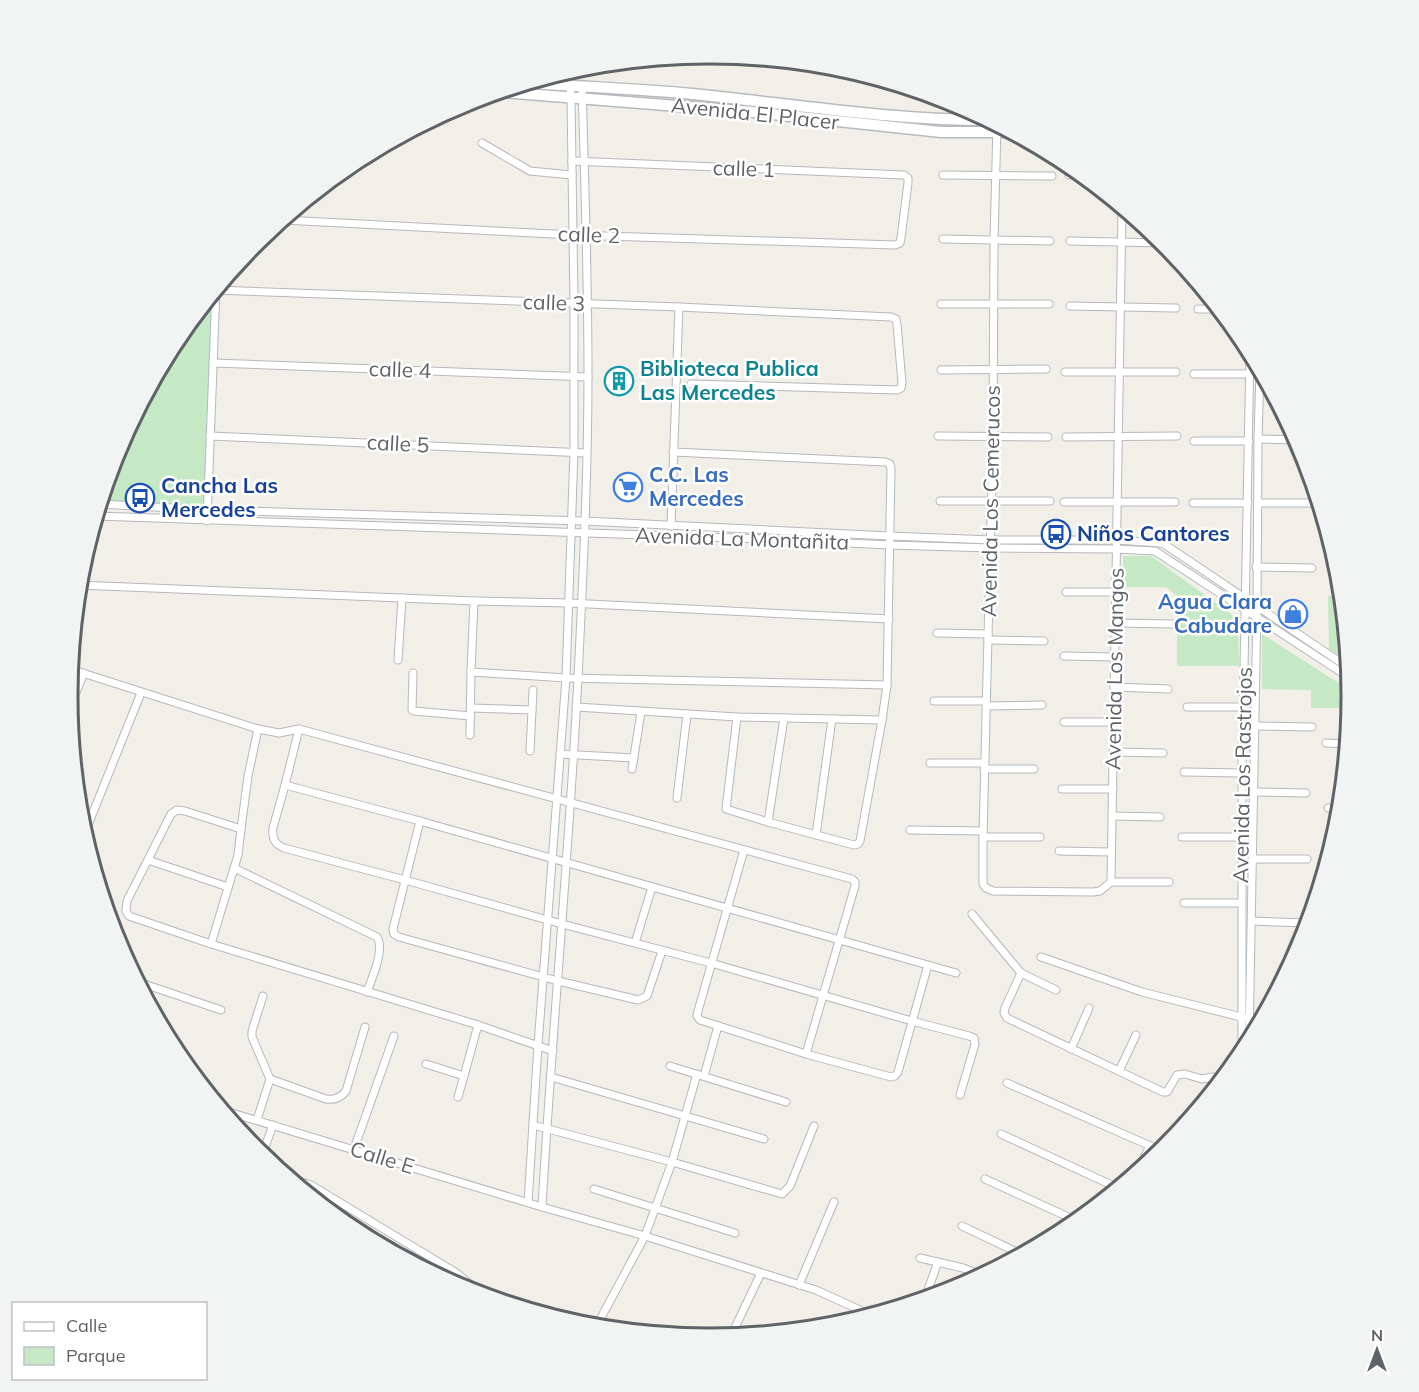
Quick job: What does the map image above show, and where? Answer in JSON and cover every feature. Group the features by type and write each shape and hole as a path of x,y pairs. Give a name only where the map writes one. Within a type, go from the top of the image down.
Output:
{"street":[{"path":"542,1207 574,755 584,533 588,377 585,162 576,92 572,80"},
{"name":"Avenida El Placer","path":"545,86 576,92 941,132 988,130"},
{"name":"Avenida El Placer","path":"526,92 690,94 880,115 967,120"},
{"path":"528,1202 566,678 574,452 572,161 576,92"},
{"name":"Avenida Los Cemerucos","path":"998,135 983,884 993,891 1093,892 1100,891 1111,882"},
{"path":"482,143 530,171 572,175"},
{"name":"calle 1","path":"572,161 904,175 908,178 908,183 903,227 900,243 895,246"},
{"path":"943,175 1052,176"},
{"name":"Avenida Los Mangos","path":"1111,882 1122,218"},
{"name":"calle 2","path":"294,221 586,236 895,246"},
{"path":"943,239 1050,242"},
{"path":"1070,241 1149,243"},
{"name":"calle 3","path":"226,290 679,307 896,319 902,383 901,388 897,390 691,384"},
{"path":"207,521 215,303"},
{"path":"941,304 1049,304"},
{"path":"1070,306 1176,308"},
{"path":"671,526 679,307"},
{"path":"1198,309 1208,309"},
{"name":"calle 4","path":"213,363 588,377"},
{"path":"941,370 1046,369"},
{"name":"Avenida Los Rastrojos","path":"1242,1036 1242,773 1250,370"},
{"path":"1065,372 1176,372"},
{"path":"1194,374 1250,374"},
{"name":"Avenida Los Rastrojos","path":"1250,1022 1260,387"},
{"name":"calle 5","path":"210,436 586,453"},
{"path":"938,436 1048,437"},
{"path":"1066,437 1177,436"},
{"path":"1258,440 1287,440"},
{"path":"1194,441 1249,441"},
{"path":"673,452 890,464 887,685 858,844 854,845 768,822 726,808 737,717"},
{"path":"940,501 1050,501"},
{"path":"1064,502 1175,502"},
{"path":"1257,503 1310,502"},
{"path":"1193,503 1248,503"},
{"name":"Avenida La Montañita","path":"109,504 208,510 571,521 991,540 1116,540 1164,544 1340,662"},
{"name":"Avenida La Montañita","path":"105,516 890,545 1116,549 1159,552 1340,672"},
{"path":"1256,567 1312,568"},
{"path":"88,585 474,601 581,603 889,619"},
{"path":"1066,592 1116,592"},
{"path":"398,660 402,598"},
{"path":"470,735 474,601"},
{"path":"1116,623 1174,624"},
{"path":"937,633 1044,641"},
{"path":"1064,656 1115,657"},
{"path":"79,671 258,729 279,733 299,729 852,879 855,886 806,1054"},
{"path":"471,672 566,678 887,685"},
{"path":"78,687 84,673"},
{"path":"413,674 412,710 414,711 532,710"},
{"path":"1114,687 1168,688"},
{"path":"530,751 533,690"},
{"path":"90,820 141,693"},
{"path":"934,700 1042,705"},
{"path":"576,707 737,717 882,720"},
{"path":"1187,707 1244,707"},
{"path":"632,769 641,712"},
{"path":"677,798 687,714"},
{"path":"768,822 784,718"},
{"path":"816,835 832,719"},
{"path":"1064,722 1114,722"},
{"path":"1255,726 1312,727"},
{"path":"211,944 238,855 248,776 258,729"},
{"path":"299,729 273,828 272,835 278,846 711,963 969,1036 974,1038 975,1044 960,1095"},
{"path":"1326,743 1339,744"},
{"path":"1113,752 1163,753"},
{"path":"560,754 634,758"},
{"path":"930,764 1034,769"},
{"path":"1184,772 1242,773"},
{"path":"285,785 956,972"},
{"path":"1062,789 1113,789"},
{"path":"1254,792 1306,793"},
{"path":"241,830 185,811 177,810 171,814 127,902 126,911 129,916 211,944 478,1025 553,1051"},
{"path":"1112,816 1160,817"},
{"path":"420,821 393,929 394,934 399,937 558,981 633,999 643,999 647,996 662,951"},
{"path":"910,830 1040,837"},
{"path":"1182,837 1242,837"},
{"path":"744,850 697,1016 700,1020 806,1054 891,1077 898,1072 928,965"},
{"path":"1059,851 1111,852"},
{"path":"1252,860 1307,859"},
{"path":"148,860 228,887"},
{"path":"234,868 377,938 380,941 380,951 367,992"},
{"path":"1111,882 1168,882"},
{"path":"635,943 652,887"},
{"path":"1184,903 1241,903"},
{"path":"972,914 1021,973 1056,990"},
{"path":"1252,921 1298,923"},
{"path":"1041,957 1142,992 1250,1019"},
{"path":"1021,973 1005,1008 1004,1013 1007,1018 1163,1092 1167,1092 1177,1076 1181,1074 1202,1079 1213,1077"},
{"path":"149,986 221,1010"},
{"path":"257,1120 270,1079 252,1037 263,996"},
{"path":"1071,1049 1089,1008"},
{"path":"458,1097 478,1025"},
{"path":"601,1318 645,1236 718,1026"},
{"path":"270,1079 326,1099 334,1100 341,1097 346,1091 365,1027"},
{"path":"354,1149 394,1035"},
{"path":"1119,1071 1136,1035"},
{"path":"426,1064 464,1076"},
{"path":"670,1066 786,1102"},
{"path":"551,1077 764,1139"},
{"path":"1007,1083 1150,1146 1147,1151"},
{"name":"Calle E","path":"237,1114 645,1236 816,1290 859,1309"},
{"path":"266,1145 273,1125"},
{"path":"533,1125 782,1194 790,1186 814,1126"},
{"path":"1001,1134 1110,1184"},
{"path":"985,1179 1067,1216"},
{"path":"310,1185 459,1275"},
{"path":"594,1189 735,1233"},
{"path":"799,1285 834,1202"},
{"path":"962,1226 1012,1250"},
{"path":"920,1258 969,1271"},
{"path":"929,1288 938,1262"},
{"path":"735,1327 761,1273"}],"green space":[{"path":"212,308 205,507 109,501 126,454 143,417 184,345"},
{"path":"1123,556 1151,556 1238,619 1239,666 1177,666 1177,596 1166,587 1123,587"},
{"path":"1328,596 1333,596 1340,656 1329,649"},
{"path":"1262,634 1341,684 1341,708 1311,708 1311,690 1262,689"}],"place":[{"name":"Biblioteca Publica Las Mercedes","path":"619,381"},
{"name":"C.C. Las Mercedes","path":"628,487"},
{"name":"Cancha Las Mercedes","path":"140,498"},
{"name":"Niños Cantores","path":"1056,534"},
{"name":"Agua Clara Cabudare","path":"1293,614"}]}
